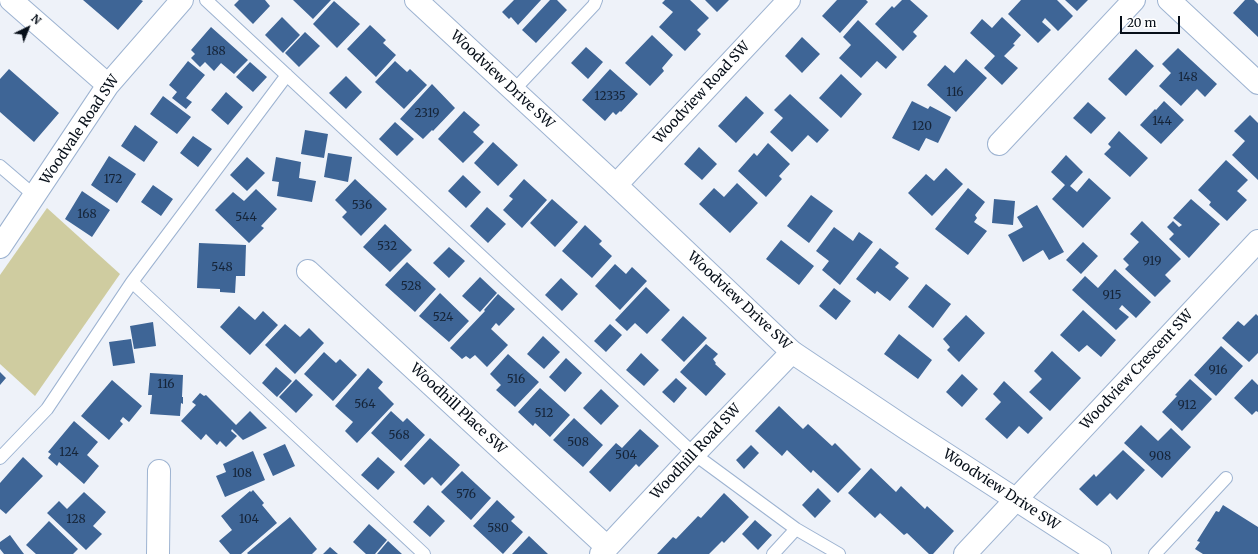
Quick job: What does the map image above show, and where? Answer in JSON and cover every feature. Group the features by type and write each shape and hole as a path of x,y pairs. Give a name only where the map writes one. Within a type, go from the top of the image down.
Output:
{"street":[{"path":"11,0 108,85"},
{"name":"Woodvale Road SW","path":"0,247 108,85 182,0"},
{"name":"Woodview Drive SW","path":"416,0 616,185 792,352 906,429 1100,554"},
{"name":"Woodview Road SW","path":"616,185 789,0"},
{"path":"999,144 1134,0"},
{"path":"1169,0 1258,83"},
{"name":"Woodview Crescent SW","path":"965,554 1258,241"},
{"name":"Woodhill Place SW","path":"308,270 604,550"},
{"name":"Woodhill Road SW","path":"604,550 792,352"},
{"path":"158,554 159,471"}],"lane":[{"path":"206,0 694,454 796,529 839,554"},
{"path":"514,90 594,5 596,0"},
{"path":"0,458 47,409 132,282 287,75"},
{"path":"0,166 35,196"},
{"path":"132,282 424,554"},
{"path":"1155,554 1226,478"},
{"path":"773,554 796,529"}],"shaded area":[{"path":"47,208 120,274 35,396 0,364 0,275"}],"building":[{"path":"83,0 141,0 143,1 118,30"},
{"path":"239,0 265,0 270,6 253,24 234,5"},
{"path":"293,0 331,0 313,19"},
{"path":"514,0 541,0 518,25 511,17 509,19 502,12"},
{"path":"550,0 557,0 567,10 536,43 522,30"},
{"path":"665,0 690,0 709,18 697,30 701,34 685,51 659,27 673,12 662,3"},
{"path":"705,0 729,0 717,12"},
{"path":"837,0 866,0 868,2 840,33 822,16"},
{"path":"902,0 910,0 928,16 913,32 917,36 903,51 875,24 892,6 894,8"},
{"path":"1021,0 1057,0 1073,16 1058,31 1045,18 1042,22 1051,30 1038,43 1008,14"},
{"path":"1065,0 1088,0 1077,11"},
{"path":"1245,0 1254,0 1258,4 1258,37 1233,13"},
{"path":"334,1 360,24 337,48 313,24"},
{"path":"282,17 300,35 283,53 265,35"},
{"path":"1002,17 1021,35 1013,44 1015,45 1004,56 1018,68 1002,85 984,68 995,56 970,33 982,19 992,28"},
{"path":"858,20 897,57 886,69 877,61 861,78 839,58 851,45 843,37"},
{"path":"370,25 386,40 383,43 396,55 376,77 347,49"},
{"path":"211,27 248,60 234,74 221,63 214,71 205,62 200,67 191,58 195,54 191,50"},
{"path":"305,32 320,46 299,67 285,53"},
{"path":"652,35 673,55 662,68 664,71 650,86 625,63"},
{"path":"802,37 820,54 802,73 785,56"},
{"path":"586,47 603,62 588,79 571,63"},
{"path":"1178,48 1217,84 1205,97 1197,89 1181,106 1159,86 1171,73 1162,64"},
{"path":"1136,49 1154,66 1126,96 1108,79"},
{"path":"966,59 987,78 956,112 927,85 945,65 954,73"},
{"path":"188,61 205,75 186,98 192,102 186,109 172,98 177,92 169,85"},
{"path":"395,61 407,72 410,69 427,85 404,109 375,82"},
{"path":"250,62 267,77 253,92 236,77"},
{"path":"9,69 59,113 34,142 0,112 0,79"},
{"path":"610,69 638,94 621,112 620,111 616,115 613,112 605,121 582,100"},
{"path":"841,74 862,94 841,118 819,98"},
{"path":"346,76 362,92 346,109 329,93"},
{"path":"432,84 455,108 433,131 432,130 423,139 400,119"},
{"path":"226,92 243,107 228,125 211,110"},
{"path":"790,94 829,130 817,143 808,135 792,152 770,132 783,118 774,110"},
{"path":"163,96 191,117 177,134 150,114"},
{"path":"746,96 764,113 736,143 718,126"},
{"path":"912,101 928,109 930,106 951,117 938,143 926,138 919,151 892,138"},
{"path":"1164,101 1184,120 1161,144 1140,125"},
{"path":"1088,102 1106,118 1091,134 1073,118"},
{"path":"464,111 480,125 473,132 484,142 463,163 438,139"},
{"path":"1250,115 1258,123 1258,180 1232,155 1245,141 1234,131"},
{"path":"395,122 414,139 397,156 379,139"},
{"path":"135,125 158,142 144,162 121,146"},
{"path":"305,130 328,134 324,158 301,154"},
{"path":"1119,131 1148,158 1130,177 1104,154 1111,147 1108,144"},
{"path":"193,136 212,149 198,167 180,153"},
{"path":"493,142 518,165 498,186 474,163"},
{"path":"768,143 790,164 779,176 782,179 766,197 738,171 754,153 757,156"},
{"path":"699,147 717,164 702,180 684,164"},
{"path":"328,153 352,157 348,182 324,177"},
{"path":"1066,155 1083,172 1070,186 1077,192 1089,178 1111,198 1083,228 1052,199 1065,185 1051,172"},
{"path":"109,156 136,174 117,203 91,185"},
{"path":"247,157 265,173 247,191 230,175"},
{"path":"276,157 301,162 299,178 316,181 312,202 277,196 279,182 272,181"},
{"path":"1226,160 1248,180 1237,191 1247,200 1227,221 1209,205 1211,202 1198,190"},
{"path":"946,168 963,184 932,216 908,193 926,174 934,181"},
{"path":"463,175 481,192 466,208 448,191"},
{"path":"355,179 387,209 361,236 342,217 347,212 335,200"},
{"path":"524,179 547,200 522,228 503,210 513,199 509,196"},
{"path":"737,183 758,203 730,233 699,204 714,188 724,197"},
{"path":"153,185 173,199 161,216 141,202"},
{"path":"968,188 985,202 975,215 977,218 974,222 987,231 968,255 935,229"},
{"path":"256,189 277,209 261,226 264,228 249,243 215,210 233,192 244,201"},
{"path":"82,191 110,210 92,237 65,219"},
{"path":"811,195 833,211 809,243 787,226"},
{"path":"552,199 578,222 555,247 530,223"},
{"path":"994,199 1015,201 1013,225 992,223"},
{"path":"1191,199 1220,224 1189,258 1169,239 1174,234 1167,227 1173,221 1179,227 1182,225 1173,218"},
{"path":"1037,205 1064,252 1049,260 1043,250 1023,262 1008,235 1023,227 1017,217"},
{"path":"487,207 506,224 488,243 470,226"},
{"path":"1142,221 1181,259 1165,275 1171,281 1155,297 1125,269 1129,265 1123,259 1139,242 1130,234"},
{"path":"385,224 412,250 390,272 363,247"},
{"path":"585,225 602,241 599,244 612,256 592,278 562,251"},
{"path":"834,227 853,241 859,232 873,242 840,285 822,270 829,261 816,251"},
{"path":"781,240 814,266 799,285 766,259"},
{"path":"1083,242 1098,256 1081,274 1066,260"},
{"path":"199,243 246,245 245,276 236,276 235,293 220,292 220,289 197,288"},
{"path":"449,247 465,261 449,278 433,263"},
{"path":"880,248 899,263 895,267 909,278 890,301 877,291 875,294 856,279"},
{"path":"407,262 436,289 415,312 385,285"},
{"path":"615,264 626,274 632,267 647,281 620,310 595,286"},
{"path":"1115,269 1151,302 1136,318 1122,305 1119,309 1129,317 1116,330 1072,290 1085,276 1098,288"},
{"path":"480,277 497,293 480,312 462,296"},
{"path":"561,278 578,294 562,311 545,295"},
{"path":"926,284 951,304 933,328 908,307"},
{"path":"646,287 670,310 647,334 635,323 627,331 615,320"},
{"path":"834,288 851,301 836,320 819,306"},
{"path":"440,293 469,321 449,342 419,316"},
{"path":"498,294 515,309 499,326 496,323 491,329 508,345 487,367 475,355 470,359 466,356 462,359 450,348 485,311 484,310"},
{"path":"239,306 255,320 263,311 278,325 250,355 220,327"},
{"path":"1083,310 1116,340 1101,357 1087,345 1079,352 1060,335"},
{"path":"1256,314 1258,316 1258,353 1249,362 1222,338 1238,321 1244,326"},
{"path":"966,315 985,333 959,362 947,350 950,347 943,339"},
{"path":"683,316 707,338 684,362 661,340"},
{"path":"153,322 156,346 134,349 130,326"},
{"path":"285,324 300,337 309,328 324,343 295,374 265,345"},
{"path":"610,324 622,335 606,352 594,341"},
{"path":"899,334 932,360 918,379 884,354"},
{"path":"543,336 560,352 544,369 527,354"},
{"path":"131,339 135,363 113,366 109,342"},
{"path":"706,344 718,354 713,359 716,363 715,364 726,374 706,396 680,372"},
{"path":"1221,346 1243,366 1216,396 1194,375"},
{"path":"1052,351 1081,378 1050,411 1029,392 1042,379 1034,371"},
{"path":"324,352 336,363 340,359 357,375 333,401 304,374"},
{"path":"641,353 659,370 644,386 626,370"},
{"path":"508,354 539,382 515,407 496,390 501,385 490,374"},
{"path":"566,358 582,373 565,392 549,377"},
{"path":"276,367 292,381 277,397 262,383"},
{"path":"368,368 383,382 378,388 394,404 357,443 345,431 353,422 335,406"},
{"path":"0,372 6,378 0,385"},
{"path":"150,373 183,375 183,404 181,403 180,416 150,414 152,395 148,395"},
{"path":"962,374 978,389 962,407 946,392"},
{"path":"676,378 687,388 674,403 662,392"},
{"path":"296,379 313,395 296,413 279,397"},
{"path":"1190,379 1212,399 1182,431 1162,412"},
{"path":"1252,379 1258,385 1258,412 1256,411 1252,415 1234,398"},
{"path":"112,380 142,406 129,422 123,417 120,421 123,424 109,440 81,416"},
{"path":"1004,381 1043,418 1028,434 1019,426 1007,439 985,419 1001,402 993,394"},
{"path":"540,388 570,415 550,437 535,423 533,426 518,412"},
{"path":"601,389 619,406 601,425 583,408"},
{"path":"200,393 204,396 206,395 236,425 250,411 267,428 243,440 232,429 231,431 237,436 226,447 220,441 217,445 206,434 201,440 181,421 196,405 192,402"},
{"path":"779,406 803,429 808,424 832,446 835,443 861,469 838,493 813,470 811,473 787,450 782,456 755,431"},
{"path":"391,411 403,422 407,418 425,435 401,461 371,433"},
{"path":"574,418 603,445 583,467 553,440"},
{"path":"74,421 98,442 87,455 99,466 84,484 59,462 57,466 48,458 51,454 48,452"},
{"path":"1141,425 1158,441 1171,428 1191,447 1162,478 1124,443"},
{"path":"640,429 659,446 639,467 636,464 610,492 589,472 616,443 622,448"},
{"path":"430,438 460,465 441,486 432,477 424,485 404,466"},
{"path":"285,444 295,466 273,476 263,454"},
{"path":"751,445 759,453 744,469 736,460"},
{"path":"1123,450 1145,470 1117,500 1110,493 1097,506 1079,489 1094,474 1096,477"},
{"path":"253,451 265,480 225,497 216,476 226,472 223,464"},
{"path":"23,457 43,476 6,514 0,509 0,483"},
{"path":"378,457 395,472 378,490 361,475"},
{"path":"871,468 896,492 901,486 925,509 927,506 954,531 933,554 929,554 907,533 904,535 880,513 875,518 848,493"},
{"path":"462,471 491,498 471,520 441,492"},
{"path":"818,488 831,501 815,518 802,505"},
{"path":"253,490 264,503 262,505 277,523 241,554 230,554 219,541 232,530 221,516"},
{"path":"84,492 106,512 93,526 102,534 86,550 47,513 59,501 67,509"},
{"path":"724,493 749,517 724,543 722,541 709,554 657,554 673,537 676,539 698,516 701,518"},
{"path":"497,500 515,517 511,521 523,532 503,554 473,526"},
{"path":"428,505 445,521 430,537 413,522"},
{"path":"1223,505 1258,527 1258,554 1203,554 1195,549 1200,542 1197,541 1216,511 1219,512"},
{"path":"290,517 317,549 312,554 247,553"},
{"path":"755,520 772,535 758,550 742,534"},
{"path":"49,521 78,549 73,554 36,554 26,545"},
{"path":"369,524 387,540 375,554 366,554 353,542"},
{"path":"10,535 24,554 4,554 0,549 0,542"},
{"path":"529,536 548,554 512,554"},
{"path":"388,541 402,554 377,554"},
{"path":"330,547 338,554 323,554"}]}
